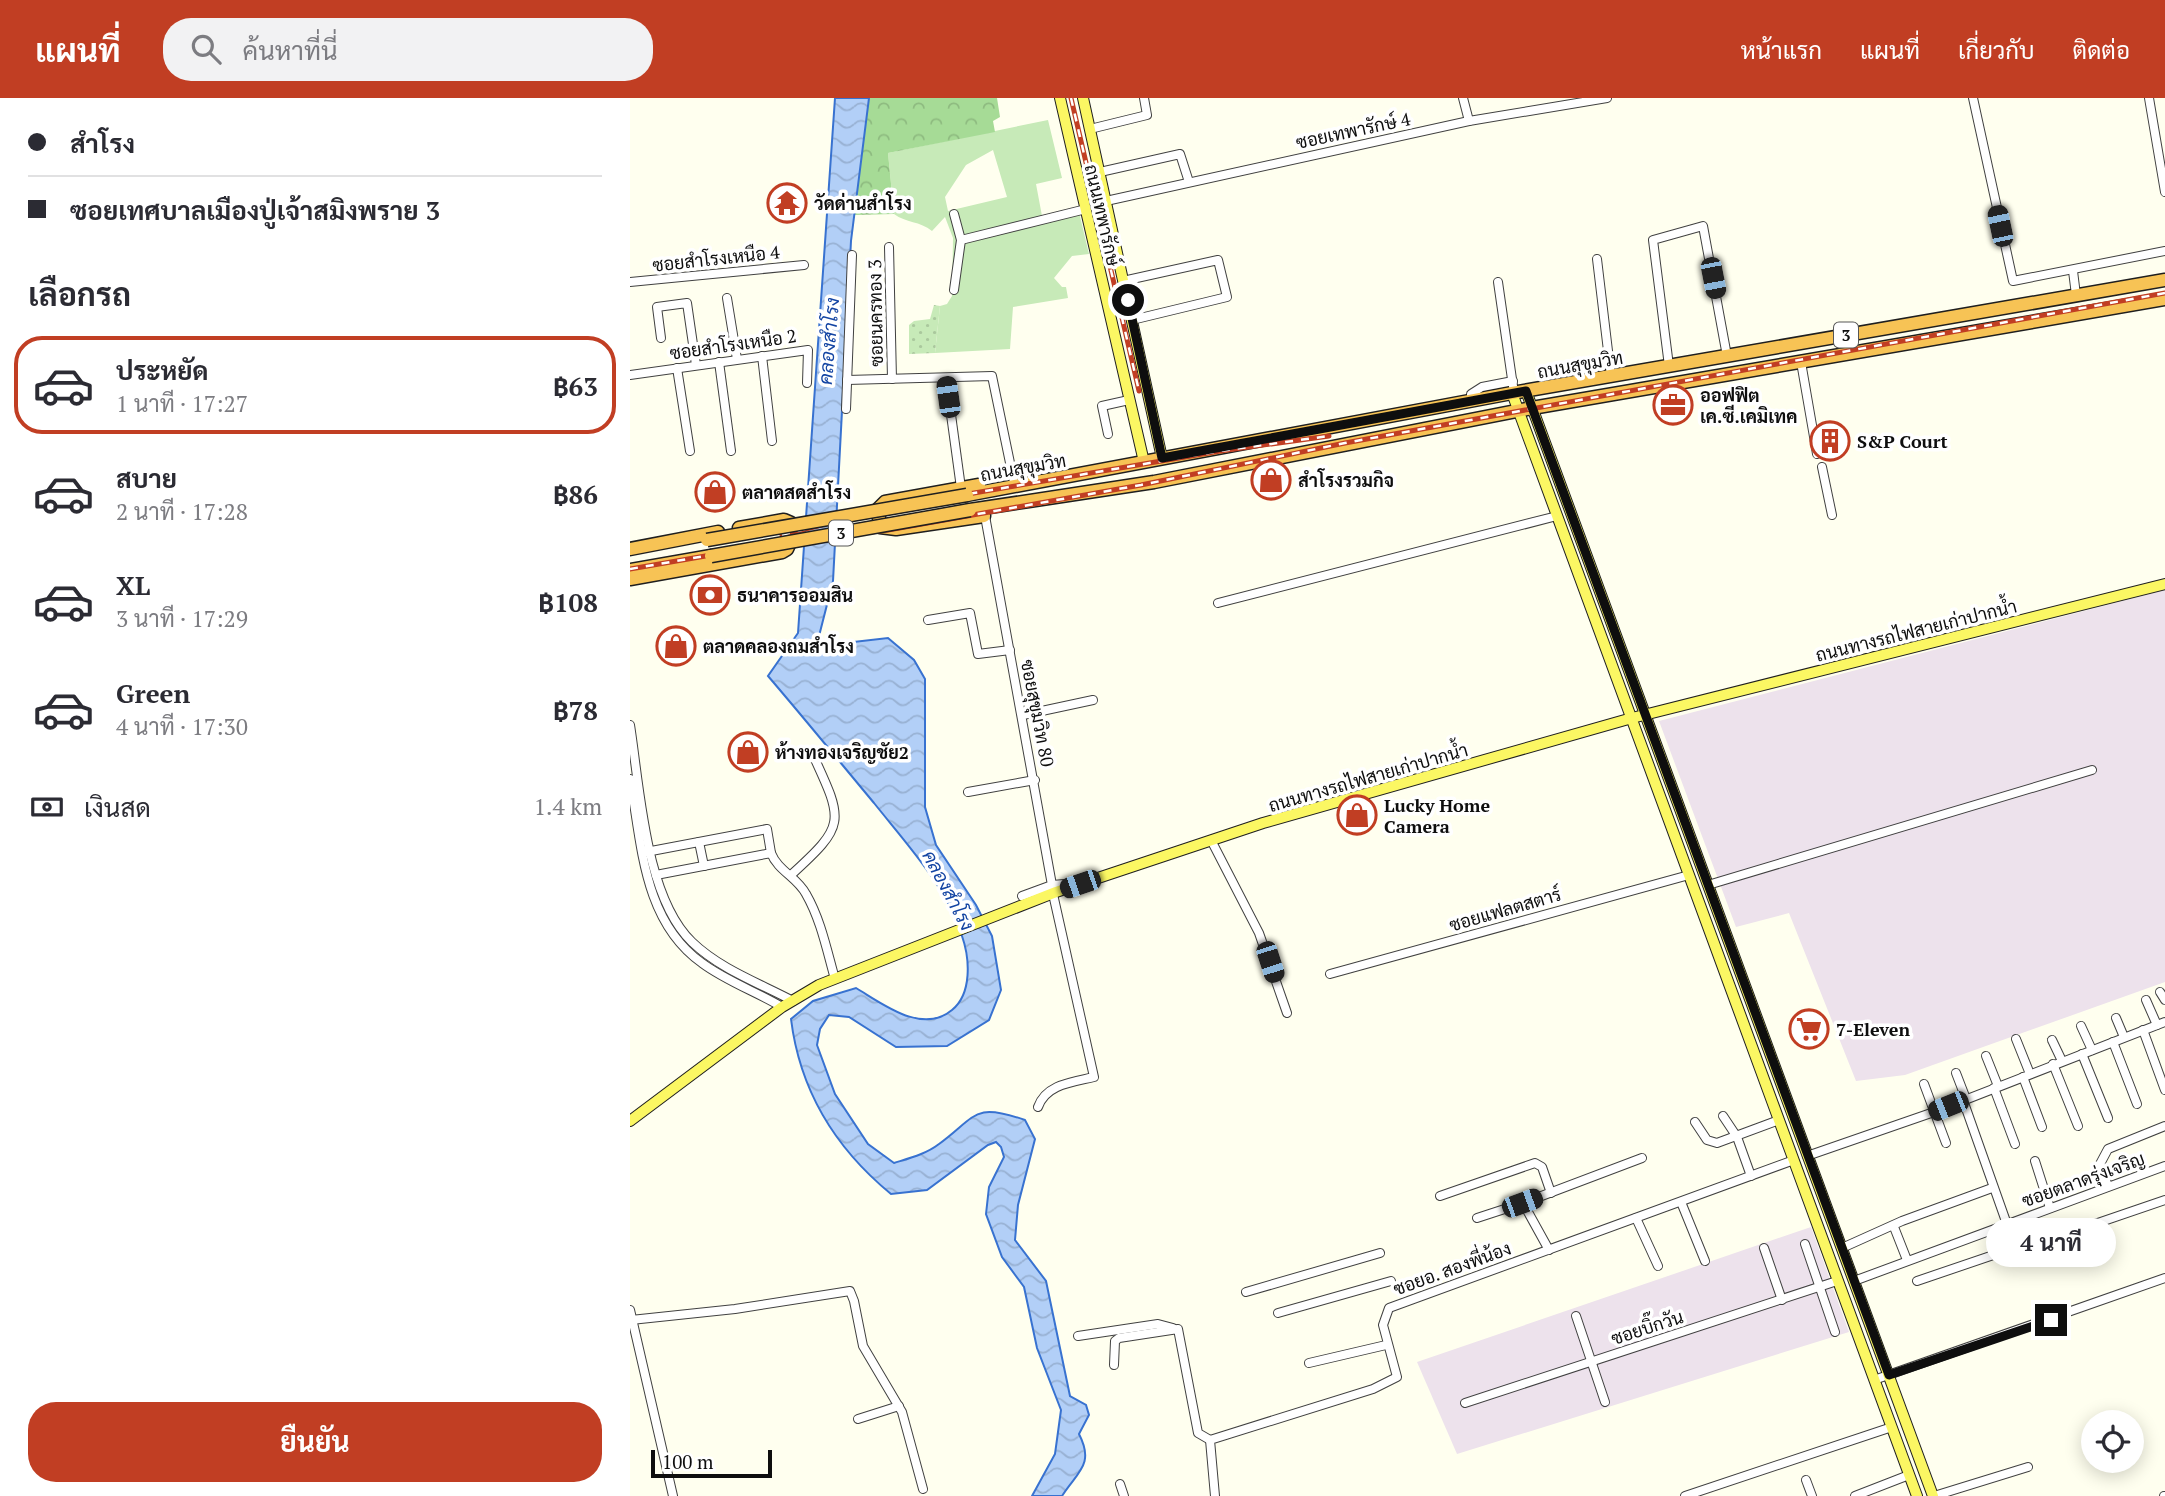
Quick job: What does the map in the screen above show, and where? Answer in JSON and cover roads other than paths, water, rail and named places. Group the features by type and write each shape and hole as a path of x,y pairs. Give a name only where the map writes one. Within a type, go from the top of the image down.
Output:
{"highway":[{"name":"ถนนสุขุมวิท","path":"630,551 708,540 964,491 1015,487 1471,401 1516,390 1611,376 2165,279"},
{"path":"2076,295 2082,313"},
{"name":"ถนนสุขุมวิท","path":"630,570 971,510 1154,482 1532,408 2165,299"},
{"path":"1154,482 1162,458"},
{"path":"1144,462 1154,482"},
{"path":"1075,476 1078,494"},
{"path":"964,491 885,502 878,509 880,527 896,529 985,516 1013,510 1031,501"},
{"path":"630,551 783,520 791,523 794,533 787,549 782,552 630,579"}],"main road":[{"name":"ถนนเทพารักษ์","path":"1060,98 1144,462"},
{"name":"ถนนเทพารักษ์","path":"1085,98 1162,458"},
{"path":"1516,390 1532,408 1933,1496"},
{"path":"1516,390 1518,411 1917,1496"},
{"name":"ถนนทางรถไฟสายเก่าปากน้ำ","path":"630,1121 782,1007 835,979 990,919 1052,889 1080,884 1211,839 1646,714 2165,584"},
{"path":"1794,1160 1807,1156"}],"street":[{"path":"1090,129 1147,115 1144,98"},
{"path":"1463,98 1469,121"},
{"name":"ซอยเทพารักษ์ 4","path":"1106,201 1469,121 1607,98"},
{"path":"1973,98 2013,281 2165,251"},
{"path":"2149,98 2165,192"},
{"path":"1100,172 1180,154 1189,182"},
{"path":"961,240 1086,209"},
{"path":"954,214 961,240 954,290"},
{"path":"1669,366 1653,240 1703,226 1727,356"},
{"name":"ซอยนครทอง 3","path":"889,247 892,379"},
{"path":"846,409 852,255"},
{"path":"1597,259 1611,376"},
{"path":"1123,281 1218,260 1227,297 1132,320"},
{"name":"ซอยสำโรงเหนือ 4","path":"630,282 804,265"},
{"path":"2073,271 2076,295"},
{"path":"1498,282 1516,390"},
{"path":"727,298 737,359"},
{"path":"661,338 657,307 687,303 696,365"},
{"name":"ซอยสำโรงเหนือ 2","path":"630,375 808,350 807,383"},
{"path":"762,356 772,441"},
{"path":"719,362 731,451"},
{"path":"1801,362 1817,454"},
{"path":"677,368 690,451"},
{"path":"848,380 993,377 1015,487"},
{"path":"946,378 964,491"},
{"path":"1108,434 1102,406 1129,400"},
{"path":"1822,467 1832,514"},
{"name":"ซอยสุขุมวิท 80","path":"985,516 1035,780 1044,851 1094,1077 1052,1088 1041,1099 1038,1107"},
{"path":"1218,603 1558,516"},
{"path":"928,620 970,613 978,654 1010,650"},
{"path":"1023,715 1093,700"},
{"path":"630,725 650,889 682,946 703,964 793,1001"},
{"path":"791,875 828,841 835,824 829,789 813,755"},
{"path":"1707,885 2092,770"},
{"path":"630,779 647,852 670,923"},
{"path":"968,792 1035,780"},
{"path":"647,852 767,829 771,853 777,865 791,875 807,895 835,979"},
{"path":"1211,839 1259,933 1287,1013"},
{"path":"699,842 704,866"},
{"path":"656,875 771,853"},
{"name":"ซอยแฟลตสตาร์","path":"1330,974 1689,874"},
{"path":"1022,895 1052,889"},
{"path":"720,969 782,1007"},
{"path":"1731,988 1743,983"},
{"path":"2160,992 2165,1000"},
{"path":"1807,1156 1934,1112 2161,1023 2146,1000"},
{"path":"2116,1018 2124,1037"},
{"path":"2081,1026 2092,1050"},
{"path":"2143,1030 2165,1090"},
{"path":"2016,1039 2042,1127"},
{"path":"2052,1040 2078,1126"},
{"path":"2113,1042 2137,1104"},
{"path":"2082,1054 2108,1118"},
{"path":"1986,1056 2015,1144"},
{"path":"1956,1073 1990,1172 1992,1188 2020,1261"},
{"path":"1924,1084 1946,1143"},
{"path":"1723,1116 1737,1137 1751,1176"},
{"path":"1695,1122 1712,1142 1737,1137 1779,1120"},
{"path":"2108,1186 2100,1164 2108,1149 2165,1126"},
{"path":"1477,1218 1642,1158"},
{"name":"ซอยอ. สองพี่น้อง","path":"1210,1440 1373,1389 1397,1377 1386,1345 1383,1325 1390,1307 1794,1160"},
{"path":"2035,1161 2050,1208"},
{"path":"1440,1196 1535,1163 1542,1167 1551,1193"},
{"name":"ซอยตลาดรุ่งเจริญ","path":"1854,1281 2004,1223 2165,1166"},
{"path":"1842,1248 1894,1227 1902,1221 1992,1188"},
{"path":"2086,1227 2165,1200"},
{"path":"1681,1202 1705,1261"},
{"path":"1522,1203 1549,1250"},
{"path":"1636,1218 1658,1266"},
{"path":"1894,1227 1907,1260"},
{"path":"1805,1244 1835,1332"},
{"path":"1764,1248 1782,1300"},
{"path":"1917,1281 2014,1248"},
{"path":"1246,1292 1380,1253"},
{"path":"1874,1380 2165,1278"},
{"path":"1278,1313 1391,1281"},
{"name":"ซอยบิ๊กวัน","path":"1465,1403 1837,1281"},
{"path":"631,1320 735,1309 849,1292 854,1301 863,1346 899,1406 923,1489"},
{"path":"630,1310 673,1496"},
{"path":"1576,1316 1605,1402"},
{"path":"1078,1336 1158,1324 1180,1333 1198,1433 1210,1440 1215,1496"},
{"path":"1114,1364 1115,1341 1119,1338 1173,1328"},
{"path":"1309,1363 1386,1345"},
{"path":"858,1419 899,1406"},
{"path":"1685,1496 1892,1427"},
{"path":"1933,1496 2028,1467"},
{"path":"1855,1496 1909,1475"},
{"path":"1806,1480 1812,1496"},
{"path":"1120,1484 1124,1496"}],"water":[{"name":"คลองสำโรง","path":"835,98 869,98 851,241 833,581 818,640 836,644 888,638 914,660 925,679 925,807 936,845 976,905 992,936 1001,990 989,1020 947,1046 896,1047 849,1017 829,1015 820,1029 817,1045 835,1094 868,1144 894,1163 934,1147 969,1119 985,1112 1025,1120 1035,1139 1018,1205 1015,1240 1046,1281 1070,1396 1086,1405 1089,1415 1079,1434 1085,1461 1062,1496 1032,1496 1055,1454 1061,1410 1037,1348 1024,1287 1002,1257 986,1214 989,1187 1004,1157 1001,1147 996,1142 988,1145 927,1190 891,1194 853,1158 823,1117 803,1071 791,1019 813,1001 856,988 903,1014 928,1019 940,1017 958,1003 968,976 967,955 962,936 936,883 899,833 768,676 798,633"}],"railway":[{"path":"1071,98 1139,391"},
{"path":"630,569 792,541 888,530 1141,485 1345,443 2165,293"},
{"path":"782,535 892,507 1220,451 1329,436"}],"place":[{"name":"วัดด่านสำโรง","path":"787,203"},
{"name":"ออฟฟิต เค.ซี.เคมิเทค","path":"1673,405"},
{"name":"S&P Court","path":"1830,441"},
{"name":"สำโรงรวมกิจ","path":"1271,480"},
{"name":"ตลาดสดสำโรง","path":"715,492"},
{"name":"ธนาคารออมสิน","path":"710,595"},
{"name":"ตลาดคลองถมสำโรง","path":"676,646"},
{"name":"ห้างทองเจริญชัย2","path":"748,752"},
{"name":"Lucky Home Camera","path":"1357,815"},
{"name":"7-Eleven","path":"1809,1029"}]}
